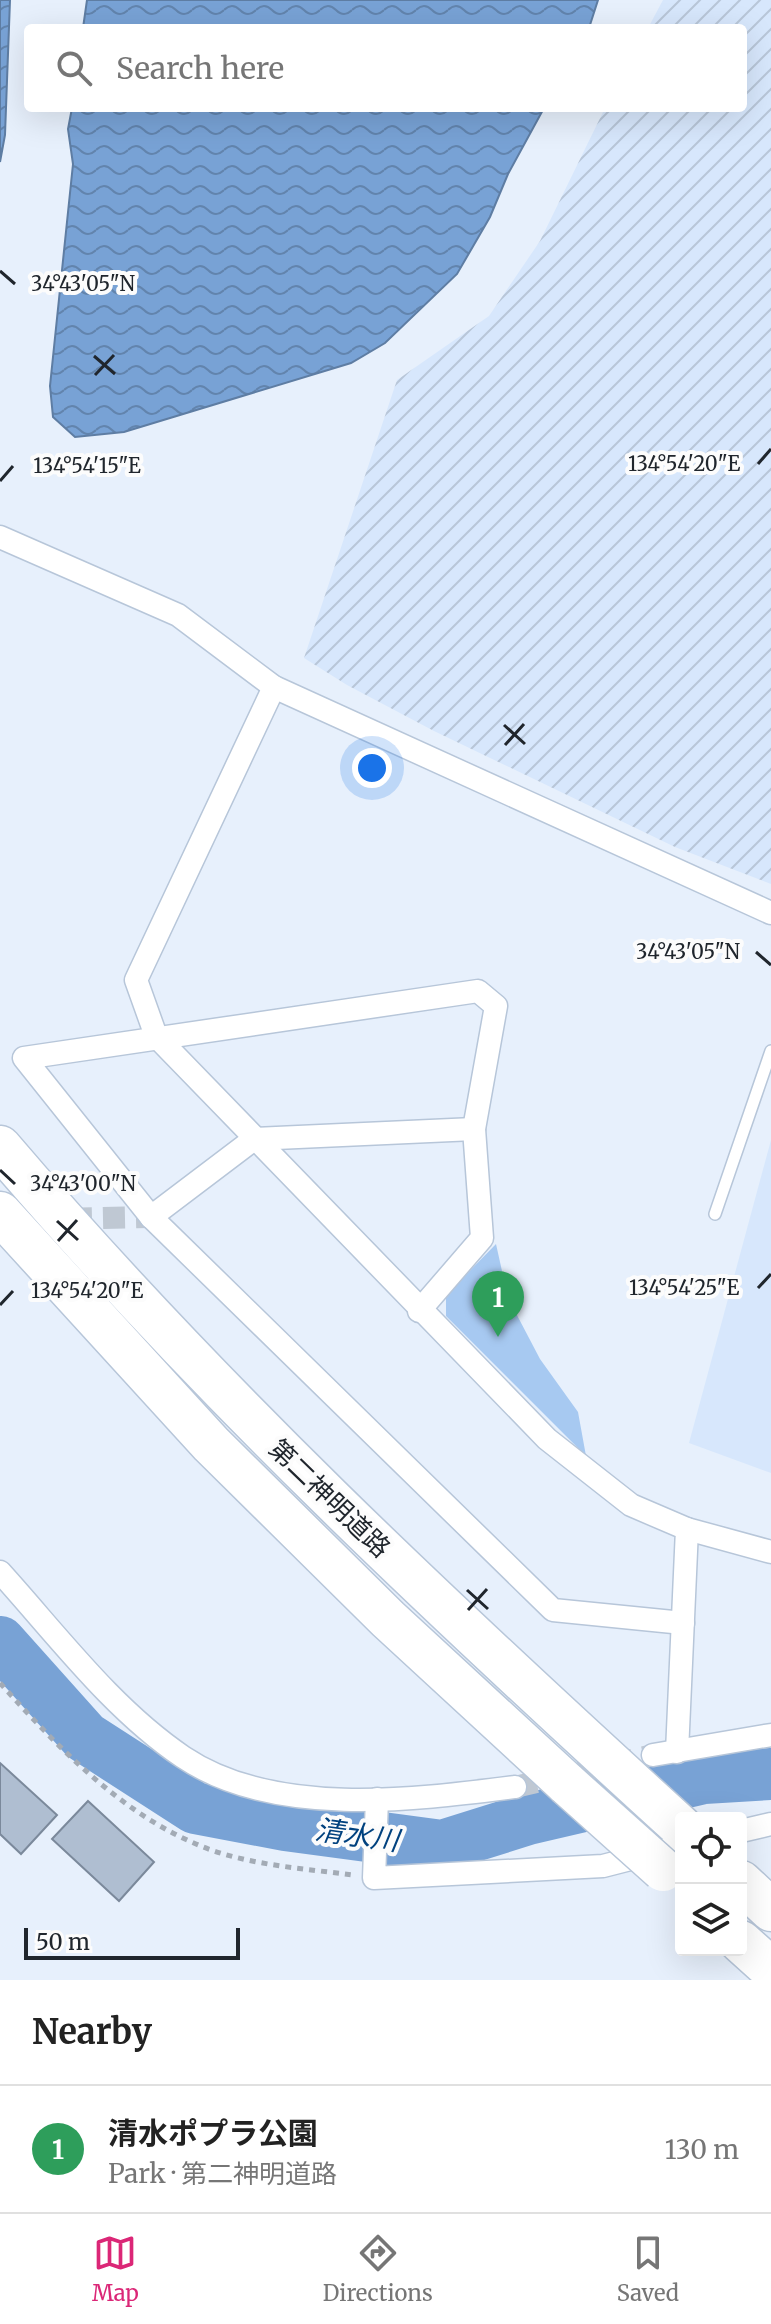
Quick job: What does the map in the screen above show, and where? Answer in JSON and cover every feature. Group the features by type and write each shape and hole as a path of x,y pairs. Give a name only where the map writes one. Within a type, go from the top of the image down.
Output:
{"highway":[{"name":"第二神明道路","path":"0,1147 91,1254 231,1401 421,1588 635,1762 675,1819"},
{"name":"第二神明道路","path":"0,1213 211,1444 388,1619 567,1784 675,1868"},
{"path":"743,1884 771,1910"},
{"path":"747,1947 771,1969"}],"street":[{"path":"0,537 178,615 274,687 771,913"},
{"path":"274,687 136,980 156,1036 419,1311 547,1439 631,1505 687,1529 771,1552"},
{"path":"419,1311 482,1238 474,1129 496,1006 478,991 156,1036 24,1058 151,1217 553,1610 683,1623"},
{"path":"151,1217 254,1139 474,1129"},
{"path":"677,1752 687,1529"},
{"path":"0,1572 122,1707 184,1758 249,1787 335,1799 415,1800 515,1787"},
{"path":"635,1762 771,1735"},
{"path":"377,1799 374,1878 603,1866 675,1868"},
{"path":"747,1830 771,1824"}],"lane":[{"path":"715,1214 771,1051"}],"path":[{"path":"0,1683 39,1726 132,1810 198,1845 274,1865 374,1878"}],"shaded area":[{"path":"663,0 771,0 771,884 675,847 434,731 347,685 304,658 397,380 489,316 540,241 603,112 747,112 747,24 650,24"},
{"path":"771,1140 771,1473 689,1443"},
{"path":"496,1244 508,1298 540,1359 578,1412 586,1456 446,1316 446,1295"}],"water":[{"path":"0,0 10,0 5,135 0,162"},
{"path":"87,0 598,0 590,24 84,24"},
{"path":"71,112 542,112 508,174 490,217 457,274 385,343 351,363 124,432 75,437 53,417 50,386 73,164 68,129"}],"building":[{"path":"0,1763 57,1815 21,1854 0,1834"},
{"path":"88,1801 154,1862 119,1901 52,1839"}],"waterway":[{"name":"清水川","path":"0,1642 85,1737 195,1808 285,1825 442,1846 528,1819 704,1778 771,1774"}],"tunnel":[{"path":"4,1220 151,1217"},
{"path":"515,1787 653,1755"}],"place":[{"name":"清水ポプラ公園","path":"498,1337"}]}
